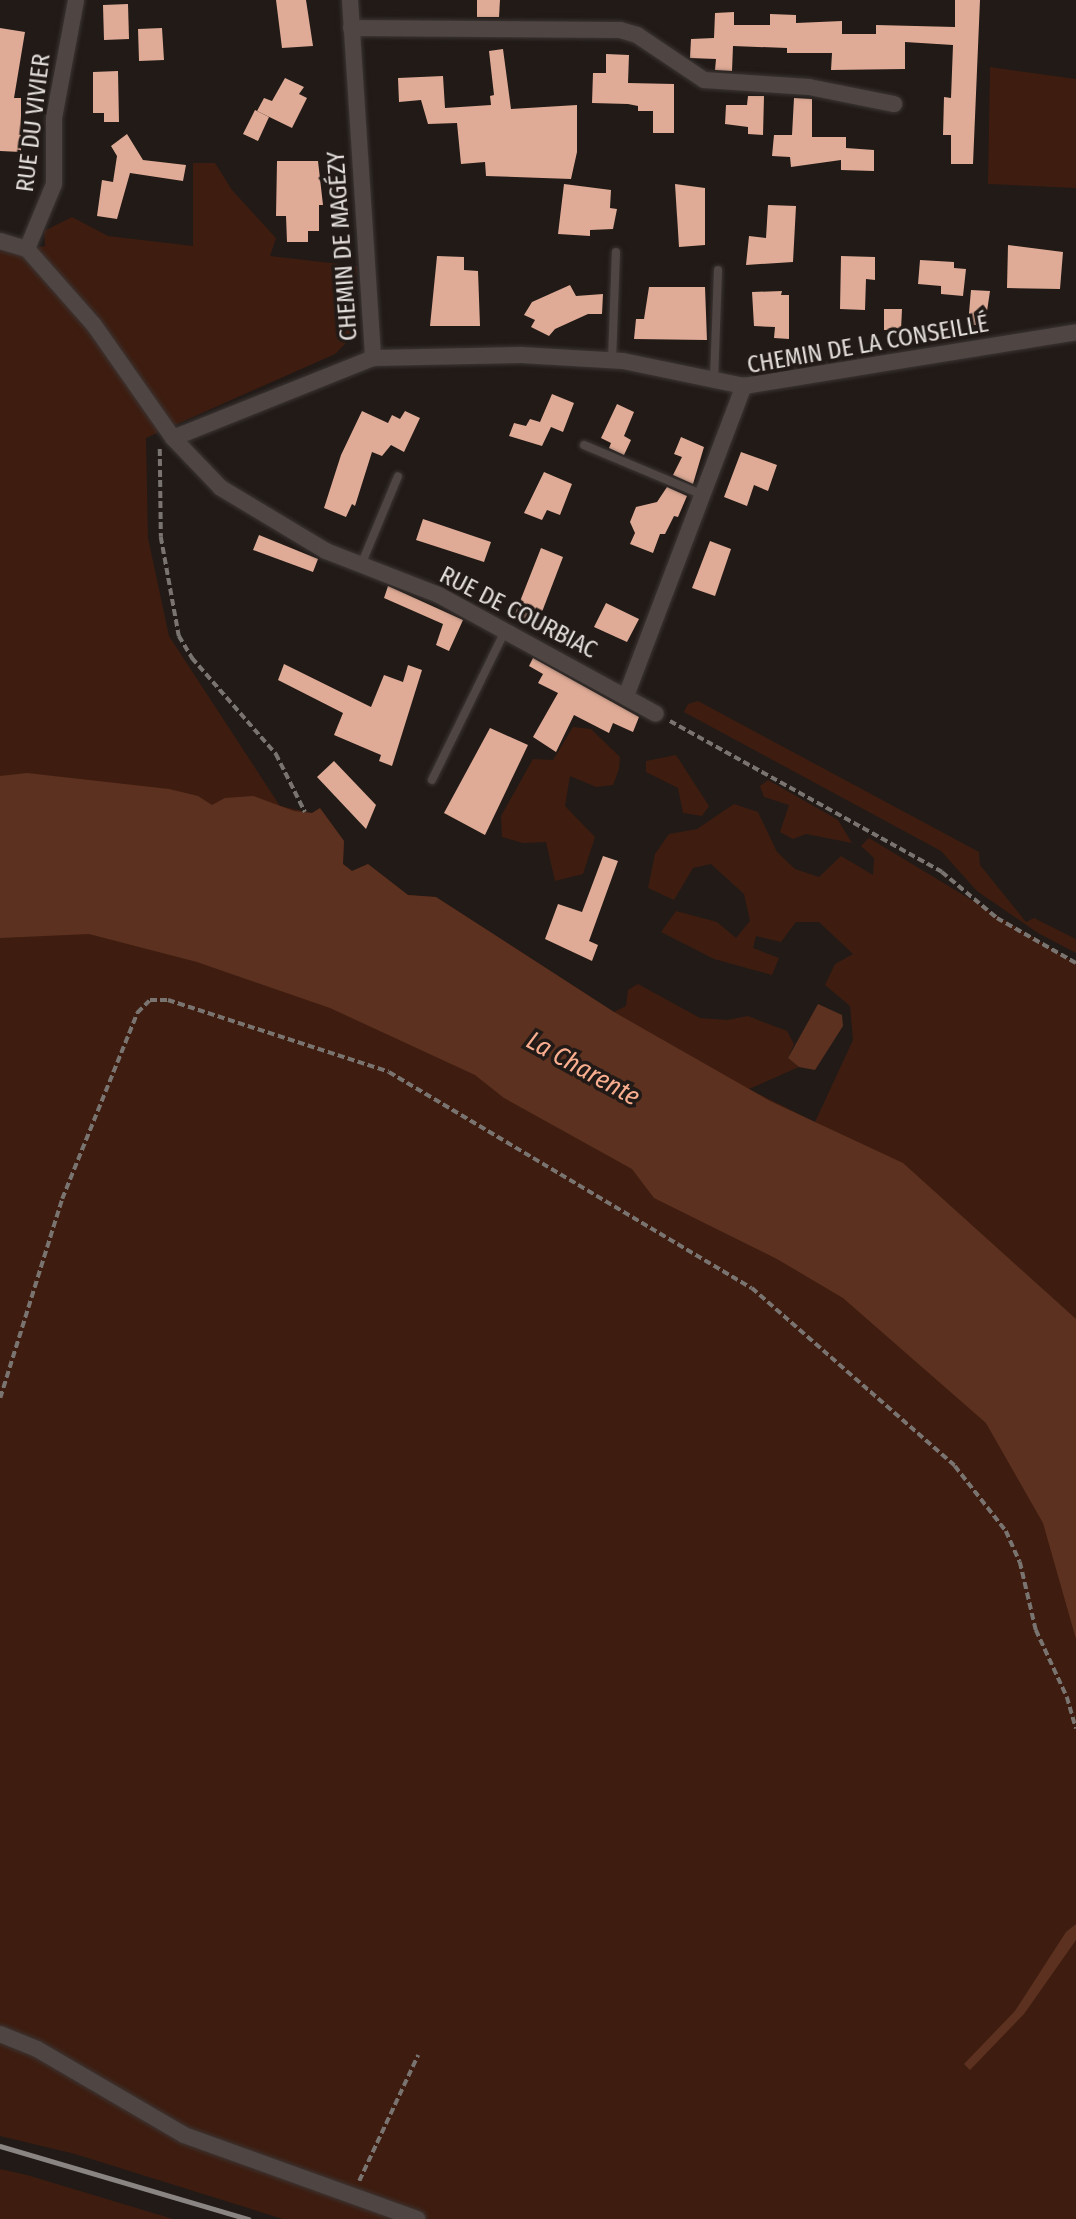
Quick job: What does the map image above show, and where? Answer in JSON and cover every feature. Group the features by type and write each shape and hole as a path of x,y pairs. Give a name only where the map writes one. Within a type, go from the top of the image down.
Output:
{"street":[{"name":"RUE DU VIVIER","path":"27,249 54,184 54,118 76,0"},
{"name":"CHEMIN DE MAGÉZY","path":"171,434 373,358 350,0"},
{"path":"351,28 620,30 637,35 704,80 809,87 894,104"},
{"path":"0,241 27,249"},
{"name":"RUE DE COURBIAC","path":"27,249 94,325 171,434 221,488 326,551 439,595 506,629 656,714"},
{"name":"CHEMIN DE LA CONSEILLÉ","path":"626,696 744,386 1076,332"},
{"path":"373,358 521,355 612,360 744,386"},
{"path":"0,2034 37,2049 184,2135 417,2219"}],"lane":[{"path":"612,360 616,252"},
{"path":"714,380 718,270"},
{"path":"584,445 703,495"},
{"path":"361,565 398,477"},
{"path":"432,780 506,629"}],"path":[{"path":"171,434 159,450 157,485 168,586 179,636 192,657 276,754 304,812"},
{"path":"656,714 942,872 997,918 1076,963"},
{"path":"0,1398 62,1199 137,1013 150,1000 168,1000 389,1072 752,1288 954,1466 1006,1531 1020,1562 1036,1630 1067,1697 1076,1730"},
{"path":"352,2196 418,2055"}],"shaded area":[{"path":"990,67 1076,79 1076,188 988,184"},
{"path":"193,163 215,163 232,190 276,238 270,256 357,266 352,337 335,354 146,438 148,538 169,636 280,806 312,813 320,808 344,841 343,864 352,871 368,864 408,895 436,897 614,1012 626,1006 628,990 638,984 700,1018 727,1020 748,1016 787,1031 794,1044 788,1058 799,1067 749,1089 815,1122 853,1040 850,1006 825,985 835,964 853,954 819,922 796,922 781,942 756,936 753,948 779,958 772,975 714,959 661,932 676,911 717,922 736,938 750,921 744,894 711,864 693,868 674,900 648,888 655,854 669,834 697,829 734,804 758,812 777,852 795,869 819,877 841,856 873,875 874,858 861,846 869,838 1076,963 1076,2219 283,2219 75,2154 0,2136 0,241 27,249 45,246 44,231 72,217 108,236 193,246"},
{"path":"698,701 979,852 980,865 1026,922 1034,918 1076,939 1076,953 1038,933 977,891 941,851 684,712 688,704"},
{"path":"573,727 591,729 620,757 619,769 613,785 596,787 570,776 565,806 595,837 583,874 555,881 546,842 523,843 502,837 501,816 533,759 553,760"},
{"path":"676,755 709,806 702,816 683,813 678,788 646,772 646,761"},
{"path":"768,780 838,820 852,843 806,834 793,839 780,832 789,805 764,797 760,786"},
{"path":"0,2169 27,2175 173,2219 0,2219"}],"water":[{"name":"La Charente","path":"27,773 169,789 198,796 212,805 225,798 253,796 294,811 312,813 320,808 344,841 343,864 352,871 368,864 408,895 436,897 614,1012 770,1101 903,1163 1076,1319 1076,1639 1043,1523 986,1423 843,1298 777,1259 654,1198 632,1169 504,1098 475,1075 330,1008 197,962 89,934 0,938 0,776"},
{"path":"818,1004 842,1015 843,1026 815,1070 799,1067 788,1058"},
{"path":"1076,1924 1076,1940 1024,2014 970,2070 964,2064 1015,2011 1066,1932"}],"building":[{"path":"276,0 306,0 313,46 282,48"},
{"path":"477,0 500,0 499,17 477,17"},
{"path":"955,0 980,0 973,164 951,164 951,135 943,135 944,97 951,98 953,45 905,42 905,69 831,70 832,53 787,53 787,48 733,46 732,71 715,70 716,59 690,58 691,39 714,38 715,13 734,12 734,25 770,25 770,14 796,15 796,23 842,21 842,34 876,34 876,25 955,27"},
{"path":"128,4 129,39 104,40 103,5"},
{"path":"0,28 25,32 14,98 21,98 21,152 0,151"},
{"path":"162,28 164,60 139,61 138,29"},
{"path":"503,49 511,109 577,105 577,152 571,179 486,176 485,162 461,164 457,123 428,124 421,100 399,102 398,78 443,76 445,108 491,105 490,96 494,95 489,51"},
{"path":"606,54 629,55 628,83 674,84 674,133 653,133 653,111 638,111 638,106 628,104 592,103 593,73 606,73"},
{"path":"118,71 119,122 104,122 104,113 93,113 93,72"},
{"path":"285,78 304,87 299,94 307,98 292,128 257,111 264,98 272,101"},
{"path":"748,96 764,96 763,135 748,134 748,127 725,124 726,105 747,105"},
{"path":"794,98 812,99 812,137 846,137 846,148 874,150 874,171 841,170 841,160 791,167 790,157 772,156 774,135 792,135"},
{"path":"255,110 269,117 258,141 243,134"},
{"path":"127,134 143,160 186,165 183,181 130,173 117,219 97,216 102,180 113,182 117,156 111,146"},
{"path":"277,161 318,161 323,205 319,205 319,231 308,231 308,242 287,242 286,216 276,216"},
{"path":"564,184 611,190 610,208 617,209 613,229 590,230 590,236 558,234"},
{"path":"675,184 705,188 705,245 679,247"},
{"path":"768,205 796,206 793,262 746,265 749,236 766,238"},
{"path":"1008,245 1063,252 1060,289 1007,288"},
{"path":"437,256 464,257 464,270 478,271 480,326 430,326"},
{"path":"841,256 875,257 875,280 866,279 865,310 840,309"},
{"path":"920,260 954,262 954,268 966,269 963,296 941,294 941,286 918,284"},
{"path":"570,285 576,296 603,294 602,314 588,314 555,329 549,336 531,327 535,320 524,315 532,302"},
{"path":"649,287 705,287 707,340 634,339 636,319 644,319"},
{"path":"971,290 990,291 985,325 968,325"},
{"path":"782,291 781,295 789,295 789,339 774,338 775,327 754,326 752,292"},
{"path":"884,309 902,309 901,330 884,330"},
{"path":"552,394 574,403 563,432 551,427 542,446 509,436 514,423 526,426 530,419 540,422"},
{"path":"617,404 634,412 624,436 631,440 624,455 609,448 611,443 601,438"},
{"path":"362,411 388,423 392,415 400,419 405,411 420,418 404,452 391,445 382,456 372,452 355,506 352,504 346,517 324,508 341,455"},
{"path":"681,437 704,447 693,484 673,475 682,457 674,454"},
{"path":"741,452 777,465 768,491 754,485 747,506 724,497"},
{"path":"544,472 572,484 560,515 547,510 542,520 524,513"},
{"path":"667,487 687,496 678,517 674,516 665,534 660,534 653,553 630,544 635,533 630,522 636,507 657,502"},
{"path":"423,519 491,542 484,562 416,540"},
{"path":"259,535 318,559 313,572 253,550"},
{"path":"710,541 731,549 715,596 692,588"},
{"path":"541,548 563,557 537,625 515,614"},
{"path":"388,586 463,620 449,651 436,645 443,624 384,598"},
{"path":"606,603 639,619 627,642 594,627"},
{"path":"533,658 639,717 633,732 613,723 609,733 574,715 556,752 533,737 558,693 538,683 543,674 529,666"},
{"path":"284,664 371,707 384,675 403,682 408,665 422,670 392,766 379,761 381,755 334,735 343,713 278,680"},
{"path":"490,728 528,745 485,835 444,813"},
{"path":"334,761 376,805 366,829 317,777"},
{"path":"603,856 618,861 589,941 598,945 592,961 545,939 558,904 582,912"}],"railway":[{"path":"0,2146 248,2219"}]}
